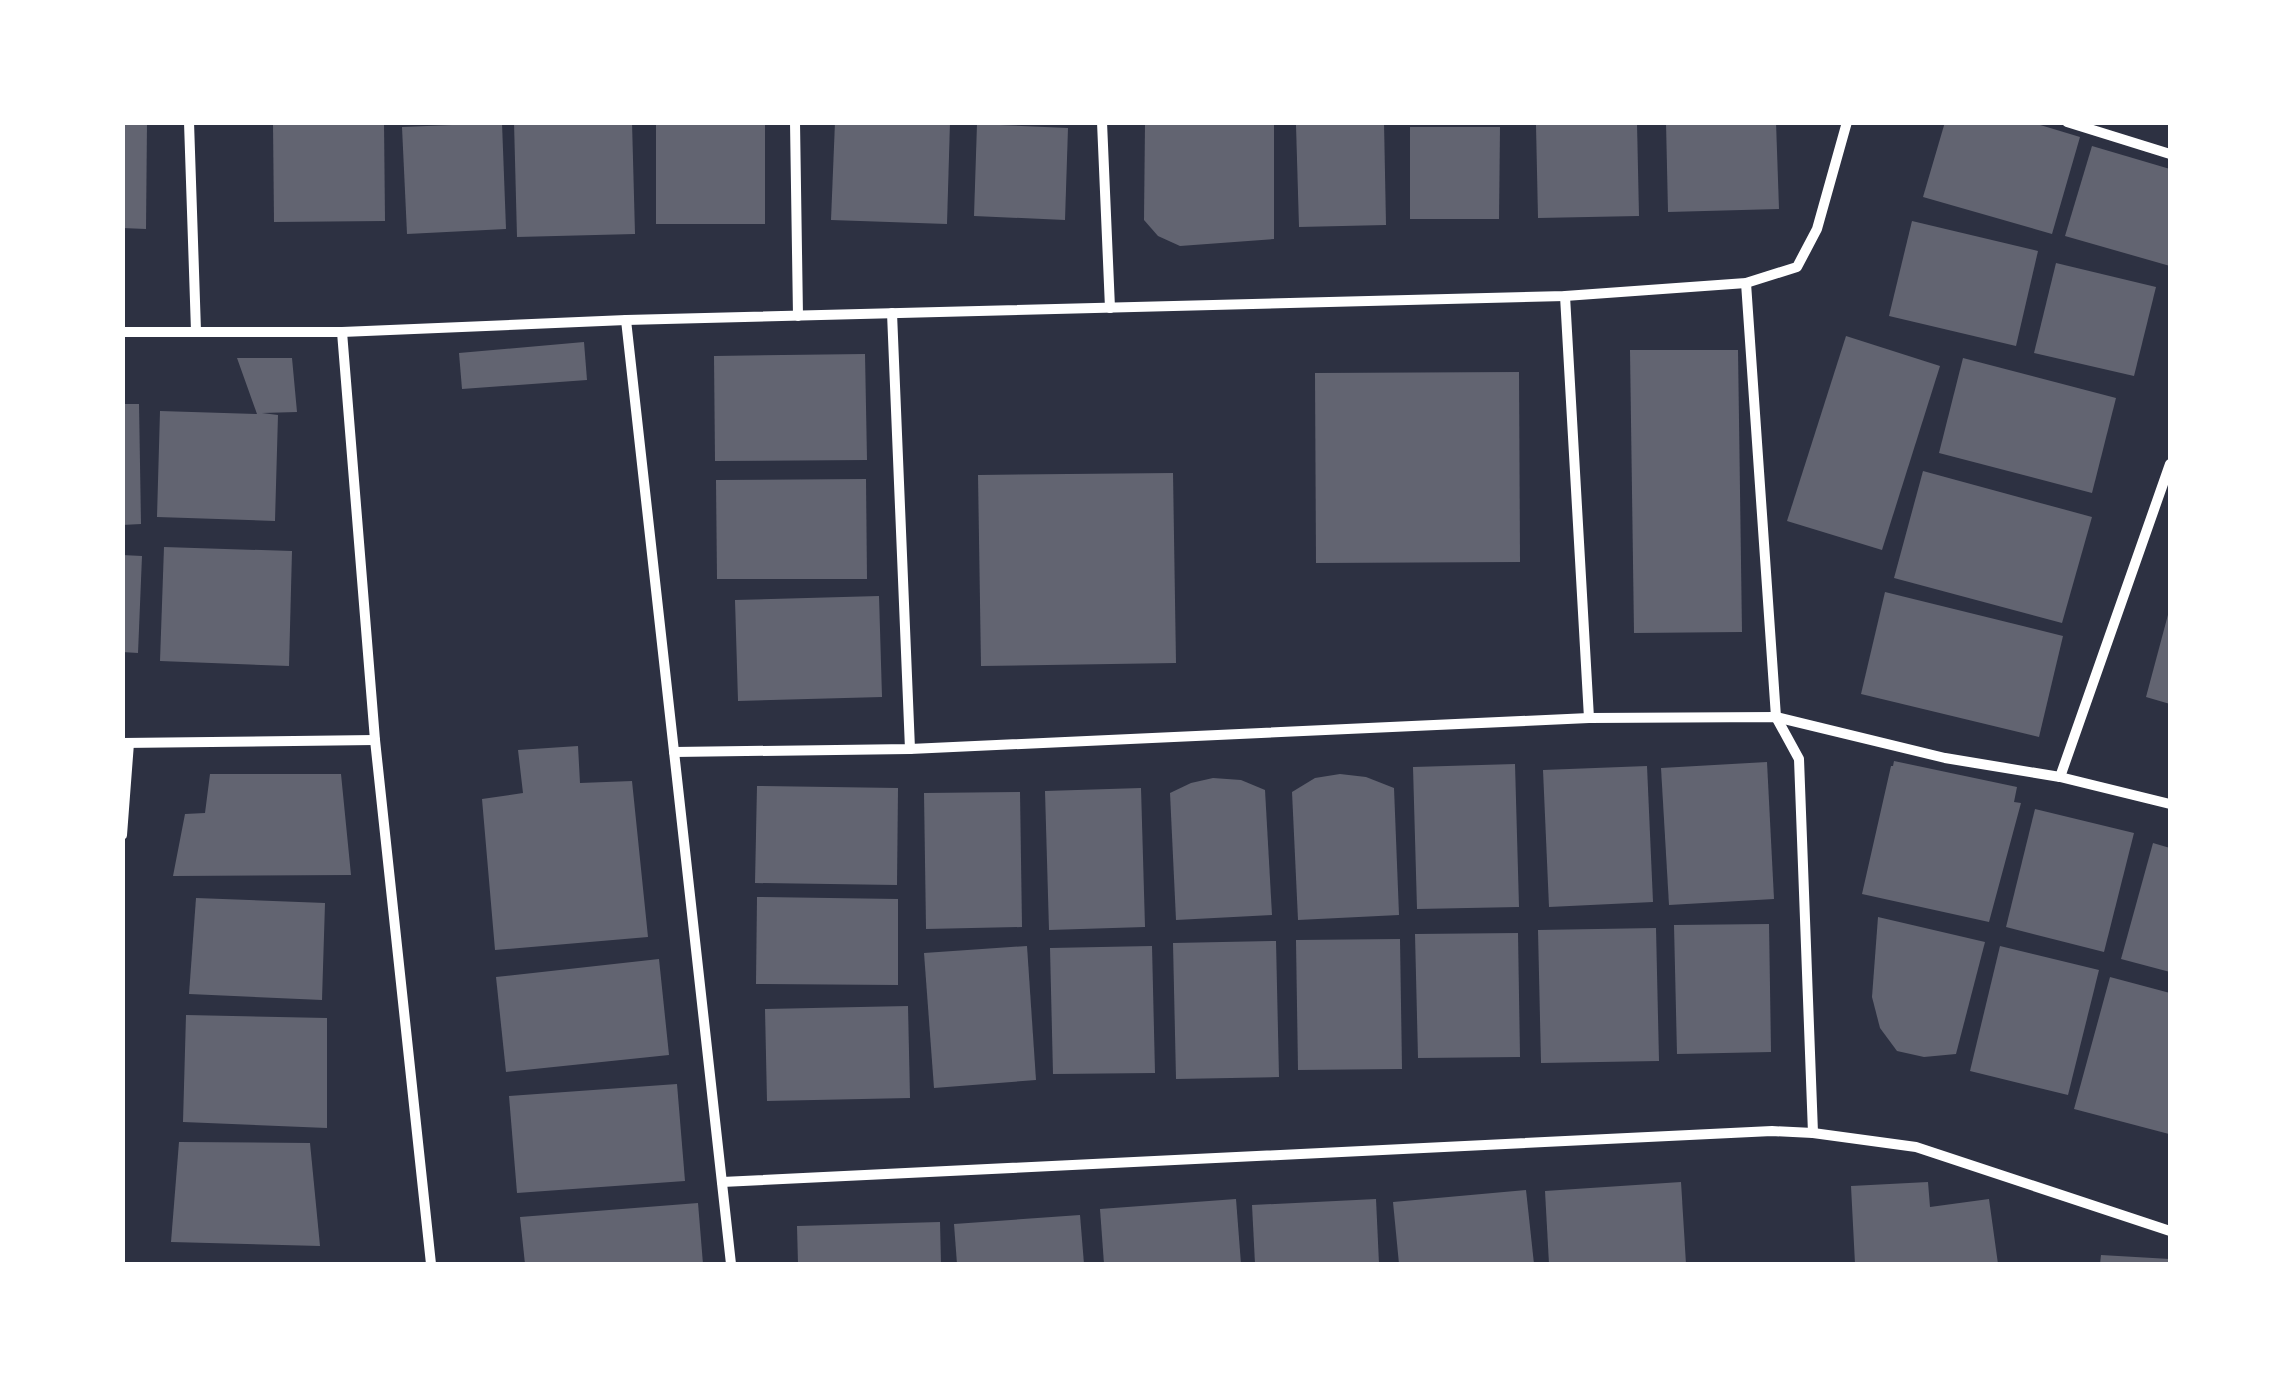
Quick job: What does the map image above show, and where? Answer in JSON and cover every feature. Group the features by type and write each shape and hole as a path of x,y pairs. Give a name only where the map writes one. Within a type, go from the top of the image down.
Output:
{"street":[{"path":"189,122 196,331"},
{"path":"795,122 798,316"},
{"path":"1102,122 1110,308"},
{"path":"122,332 342,332 626,320 1564,296 1746,283 1798,267 1818,229 1846,122"},
{"path":"2067,122 2170,154"},
{"path":"1746,283 1776,717 1800,759 1813,1134"},
{"path":"1564,296 1589,718"},
{"path":"892,313 910,749"},
{"path":"626,320 731,1264"},
{"path":"342,332 375,740 430,1264"},
{"path":"2060,777 2170,464"},
{"path":"674,752 910,749 1589,718 1776,717 1945,758 2060,777 2170,804"},
{"path":"122,835 126,743 375,740"},
{"path":"722,1182 1772,1131 1916,1148 2170,1230"}],"building":[{"path":"122,122 147,122 146,229 122,228"},
{"path":"384,122 385,221 274,222 273,123"},
{"path":"514,122 632,122 635,234 517,237"},
{"path":"835,122 950,122 947,224 831,220"},
{"path":"1384,122 1386,225 1299,227 1296,125"},
{"path":"1666,122 1776,122 1779,209 1668,212"},
{"path":"1945,122 2030,122 2080,137 2052,234 1923,197"},
{"path":"502,123 506,229 407,234 402,127"},
{"path":"1145,123 1274,124 1274,239 1180,246 1158,236 1144,220"},
{"path":"1637,123 1639,216 1538,218 1536,125"},
{"path":"656,124 765,124 765,224 656,224"},
{"path":"977,124 1068,128 1065,220 974,216"},
{"path":"1410,127 1500,127 1499,219 1410,219"},
{"path":"2092,146 2170,169 2170,266 2065,236"},
{"path":"1912,221 2038,251 2016,346 1889,316"},
{"path":"2056,263 2156,287 2134,376 2034,353"},
{"path":"1846,336 1940,366 1882,550 1787,521"},
{"path":"584,342 587,380 462,389 459,353"},
{"path":"1630,350 1738,350 1742,632 1634,633"},
{"path":"865,354 867,460 715,461 714,356"},
{"path":"237,358 292,358 297,412 262,413 278,415 275,521 157,517 160,411 257,414"},
{"path":"1963,358 2116,398 2092,493 1939,453"},
{"path":"1519,372 1520,562 1316,563 1315,373"},
{"path":"122,404 139,404 141,524 122,525"},
{"path":"1923,471 2092,517 2062,623 1894,578"},
{"path":"1173,473 1176,663 981,666 978,475"},
{"path":"866,479 867,579 717,579 716,480"},
{"path":"164,547 292,551 289,666 160,661"},
{"path":"122,555 142,556 138,653 122,652"},
{"path":"1885,592 2063,636 2039,737 1861,694"},
{"path":"879,596 882,697 738,701 735,600"},
{"path":"2170,611 2170,704 2146,697"},
{"path":"578,746 580,783 632,781 648,937 495,950 482,799 523,793 518,750"},
{"path":"1894,761 2017,787 2014,802 2021,803 1989,922 1862,894"},
{"path":"1767,762 1774,899 1669,905 1661,768"},
{"path":"1515,764 1519,907 1417,909 1413,767"},
{"path":"1647,766 1653,902 1549,907 1543,770"},
{"path":"210,774 341,774 351,875 173,876 185,814 205,813"},
{"path":"1340,774 1366,777 1394,788 1399,915 1298,920 1292,792 1315,778"},
{"path":"1213,778 1241,780 1265,790 1272,915 1176,920 1170,793"},
{"path":"757,786 898,788 897,885 755,883"},
{"path":"1141,788 1145,927 1049,930 1045,791"},
{"path":"1020,792 1022,927 926,929 924,793"},
{"path":"2035,809 2134,833 2104,952 2006,927"},
{"path":"2153,843 2170,848 2170,972 2121,959"},
{"path":"757,897 898,899 898,985 756,984"},
{"path":"196,898 325,903 322,1000 189,994"},
{"path":"1878,917 1985,942 1956,1054 1924,1057 1897,1051 1880,1028 1872,997"},
{"path":"1769,924 1771,1052 1677,1054 1674,925"},
{"path":"1656,928 1659,1061 1541,1063 1538,930"},
{"path":"1518,933 1520,1057 1418,1058 1415,934"},
{"path":"1400,939 1402,1069 1298,1070 1296,940"},
{"path":"1276,941 1279,1077 1176,1079 1173,943"},
{"path":"1027,946 1036,1080 934,1088 924,953"},
{"path":"1152,946 1155,1073 1053,1074 1050,948"},
{"path":"2000,946 2099,970 2068,1095 1970,1071"},
{"path":"659,959 669,1055 506,1072 496,977"},
{"path":"2110,977 2170,993 2169,1134 2074,1109"},
{"path":"908,1006 910,1098 767,1101 765,1009"},
{"path":"186,1015 327,1018 327,1128 183,1122"},
{"path":"677,1084 685,1181 517,1193 509,1096"},
{"path":"179,1142 310,1143 320,1246 171,1242"},
{"path":"1681,1182 1686,1264 1549,1264 1545,1191"},
{"path":"1928,1182 1930,1207 1989,1199 1998,1264 1855,1264 1851,1186"},
{"path":"1526,1190 1534,1264 1399,1264 1393,1202"},
{"path":"1236,1199 1241,1264 1104,1264 1100,1209"},
{"path":"1376,1199 1379,1264 1255,1264 1252,1205"},
{"path":"698,1203 703,1264 525,1264 520,1217"},
{"path":"1080,1215 1084,1264 957,1264 954,1224"},
{"path":"940,1222 941,1264 798,1264 797,1226"},
{"path":"2101,1255 2170,1259 2170,1264 2100,1264"}]}
